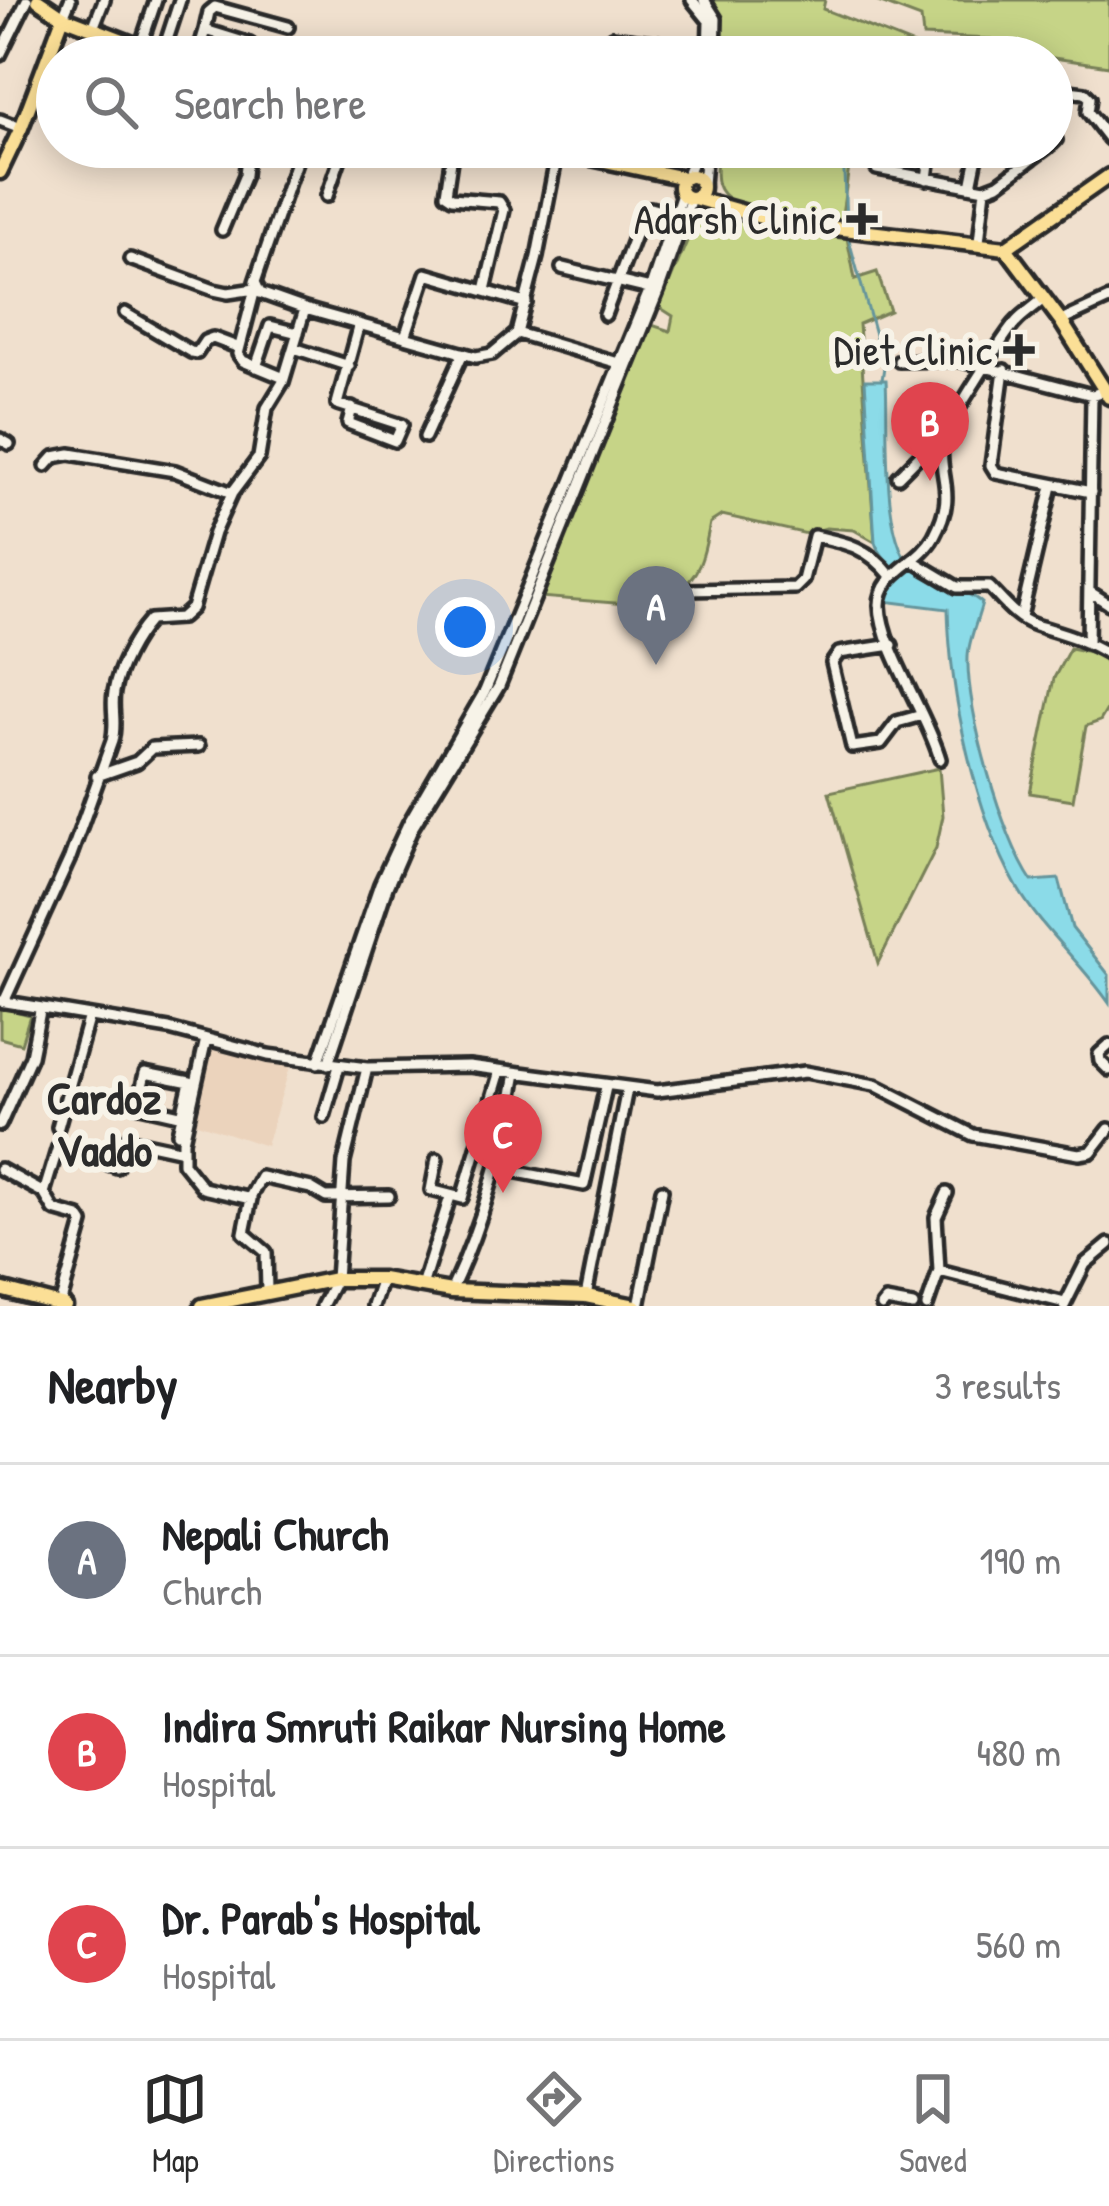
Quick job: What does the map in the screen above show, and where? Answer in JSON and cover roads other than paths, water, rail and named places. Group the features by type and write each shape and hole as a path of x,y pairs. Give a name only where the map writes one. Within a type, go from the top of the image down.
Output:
{"main road":[{"path":"38,0 63,17 114,36"},
{"path":"56,36 63,17"},
{"path":"0,172 36,90"},
{"path":"637,168 666,175 728,208 775,221 1006,248 1061,321 1102,394"},
{"path":"1006,248 1109,176"},
{"path":"202,1306 336,1280 382,1279 451,1291 586,1296 637,1306"},
{"path":"0,1289 63,1306"}],"street":[{"path":"0,55 27,0"},
{"path":"63,17 70,0"},
{"path":"94,28 104,0"},
{"path":"144,36 157,0"},
{"path":"170,36 180,0"},
{"path":"692,0 709,21 710,36"},
{"path":"704,0 716,20 714,36"},
{"path":"203,36 214,8 288,27"},
{"path":"205,30 224,36"},
{"path":"1073,92 1090,98 1088,112 1109,139"},
{"path":"0,120 22,128"},
{"path":"222,230 245,168"},
{"path":"284,378 243,361 237,347 295,168"},
{"path":"327,196 337,168"},
{"path":"450,168 446,194 452,199 499,202 504,210 485,290"},
{"path":"130,259 214,290 255,289 305,309 485,357 517,333 554,168"},
{"path":"622,364 659,289 696,168"},
{"path":"324,1118 328,1064 380,884 408,824 485,692 622,364 696,168"},
{"path":"877,168 986,189 1019,168"},
{"path":"928,178 929,168"},
{"path":"971,186 975,168"},
{"path":"979,242 986,189"},
{"path":"605,315 644,211 650,208 675,215"},
{"path":"562,268 650,290"},
{"path":"405,337 426,274 526,303"},
{"path":"898,477 944,432 1015,322 1044,298"},
{"path":"1061,321 1109,299"},
{"path":"305,309 284,378 267,408 259,457 232,494 214,533 193,608 182,618 149,620 121,670 114,691 116,726 70,859 2,1002 368,1068 469,1066 657,1091 805,1072 875,1084 973,1135 1079,1154 1091,1152 1109,1129"},
{"path":"124,314 191,352 197,353 205,340 213,338 237,347"},
{"path":"352,408 348,423 395,441 402,425 352,408 337,404 359,324"},
{"path":"256,367 270,326 298,333"},
{"path":"517,333 622,364"},
{"path":"293,348 349,366"},
{"path":"425,437 463,353"},
{"path":"899,361 958,360 1102,394 1091,492 1088,643"},
{"path":"1004,370 991,465 996,473 1091,492"},
{"path":"940,759 880,612 881,590 891,576 915,562 944,516 949,487 942,456 944,432"},
{"path":"46,466 54,457 70,454 175,471 232,494"},
{"path":"1021,617 1052,486"},
{"path":"688,590 795,588 803,580 814,536 845,541 874,555 891,576"},
{"path":"915,562 957,587 989,587 1033,625 1052,627 1109,654"},
{"path":"1090,592 1109,604"},
{"path":"892,644 839,653 832,663 852,747 881,743 897,722 922,715"},
{"path":"97,776 137,762 152,748 199,746"},
{"path":"0,1125 31,1056 40,1011"},
{"path":"58,1127 88,1018"},
{"path":"178,1133 206,1040"},
{"path":"1109,1045 1100,1054 1109,1070"},
{"path":"322,1306 336,1280 344,1162 368,1068"},
{"path":"437,1159 430,1190 459,1200 465,1195 500,1071"},
{"path":"186,1116 135,1104 146,1073 190,1082 183,1151 187,1173 203,1188 250,1199"},
{"path":"451,1291 476,1238 497,1168 516,1073"},
{"path":"497,1168 584,1185 606,1087"},
{"path":"586,1296 627,1089"},
{"path":"127,1139 183,1151"},
{"path":"44,1193 58,1147 117,1167"},
{"path":"0,1169 44,1193 50,1207 80,1217 85,1228 63,1306"},
{"path":"267,1291 266,1252 244,1233 250,1199 261,1177 311,1188 323,1196 389,1196"},
{"path":"637,1306 662,1190"},
{"path":"927,1306 939,1271 936,1217 947,1193"},
{"path":"422,1286 450,1197"},
{"path":"939,1271 1065,1304 1090,1257 1109,1244"},
{"path":"373,1306 382,1279"},
{"path":"882,1306 886,1301 913,1306"}],"water":[{"path":"865,380 886,380 891,510 904,557 924,576 982,603 968,651 969,680 979,740 1009,835 1032,881 1059,879 1072,928 1109,975 1109,1003 1027,903 988,823 959,714 948,609 884,601 888,585 898,578 875,542"}],"waterway":[{"path":"844,168 846,223"},
{"path":"847,233 884,367 882,380"}],"place":[{"name":"Adarsh Clinic","path":"862,219"},
{"name":"Diet Clinic","path":"1019,350"},
{"name":"Indira Smruti Raikar Nursing Home","path":"930,481"},
{"name":"Nepali Church","path":"656,665"},
{"name":"Dr. Parab's Hospital","path":"503,1193"}],"district":[{"name":"Cardoz Vaddo","path":"104,1124"}]}
